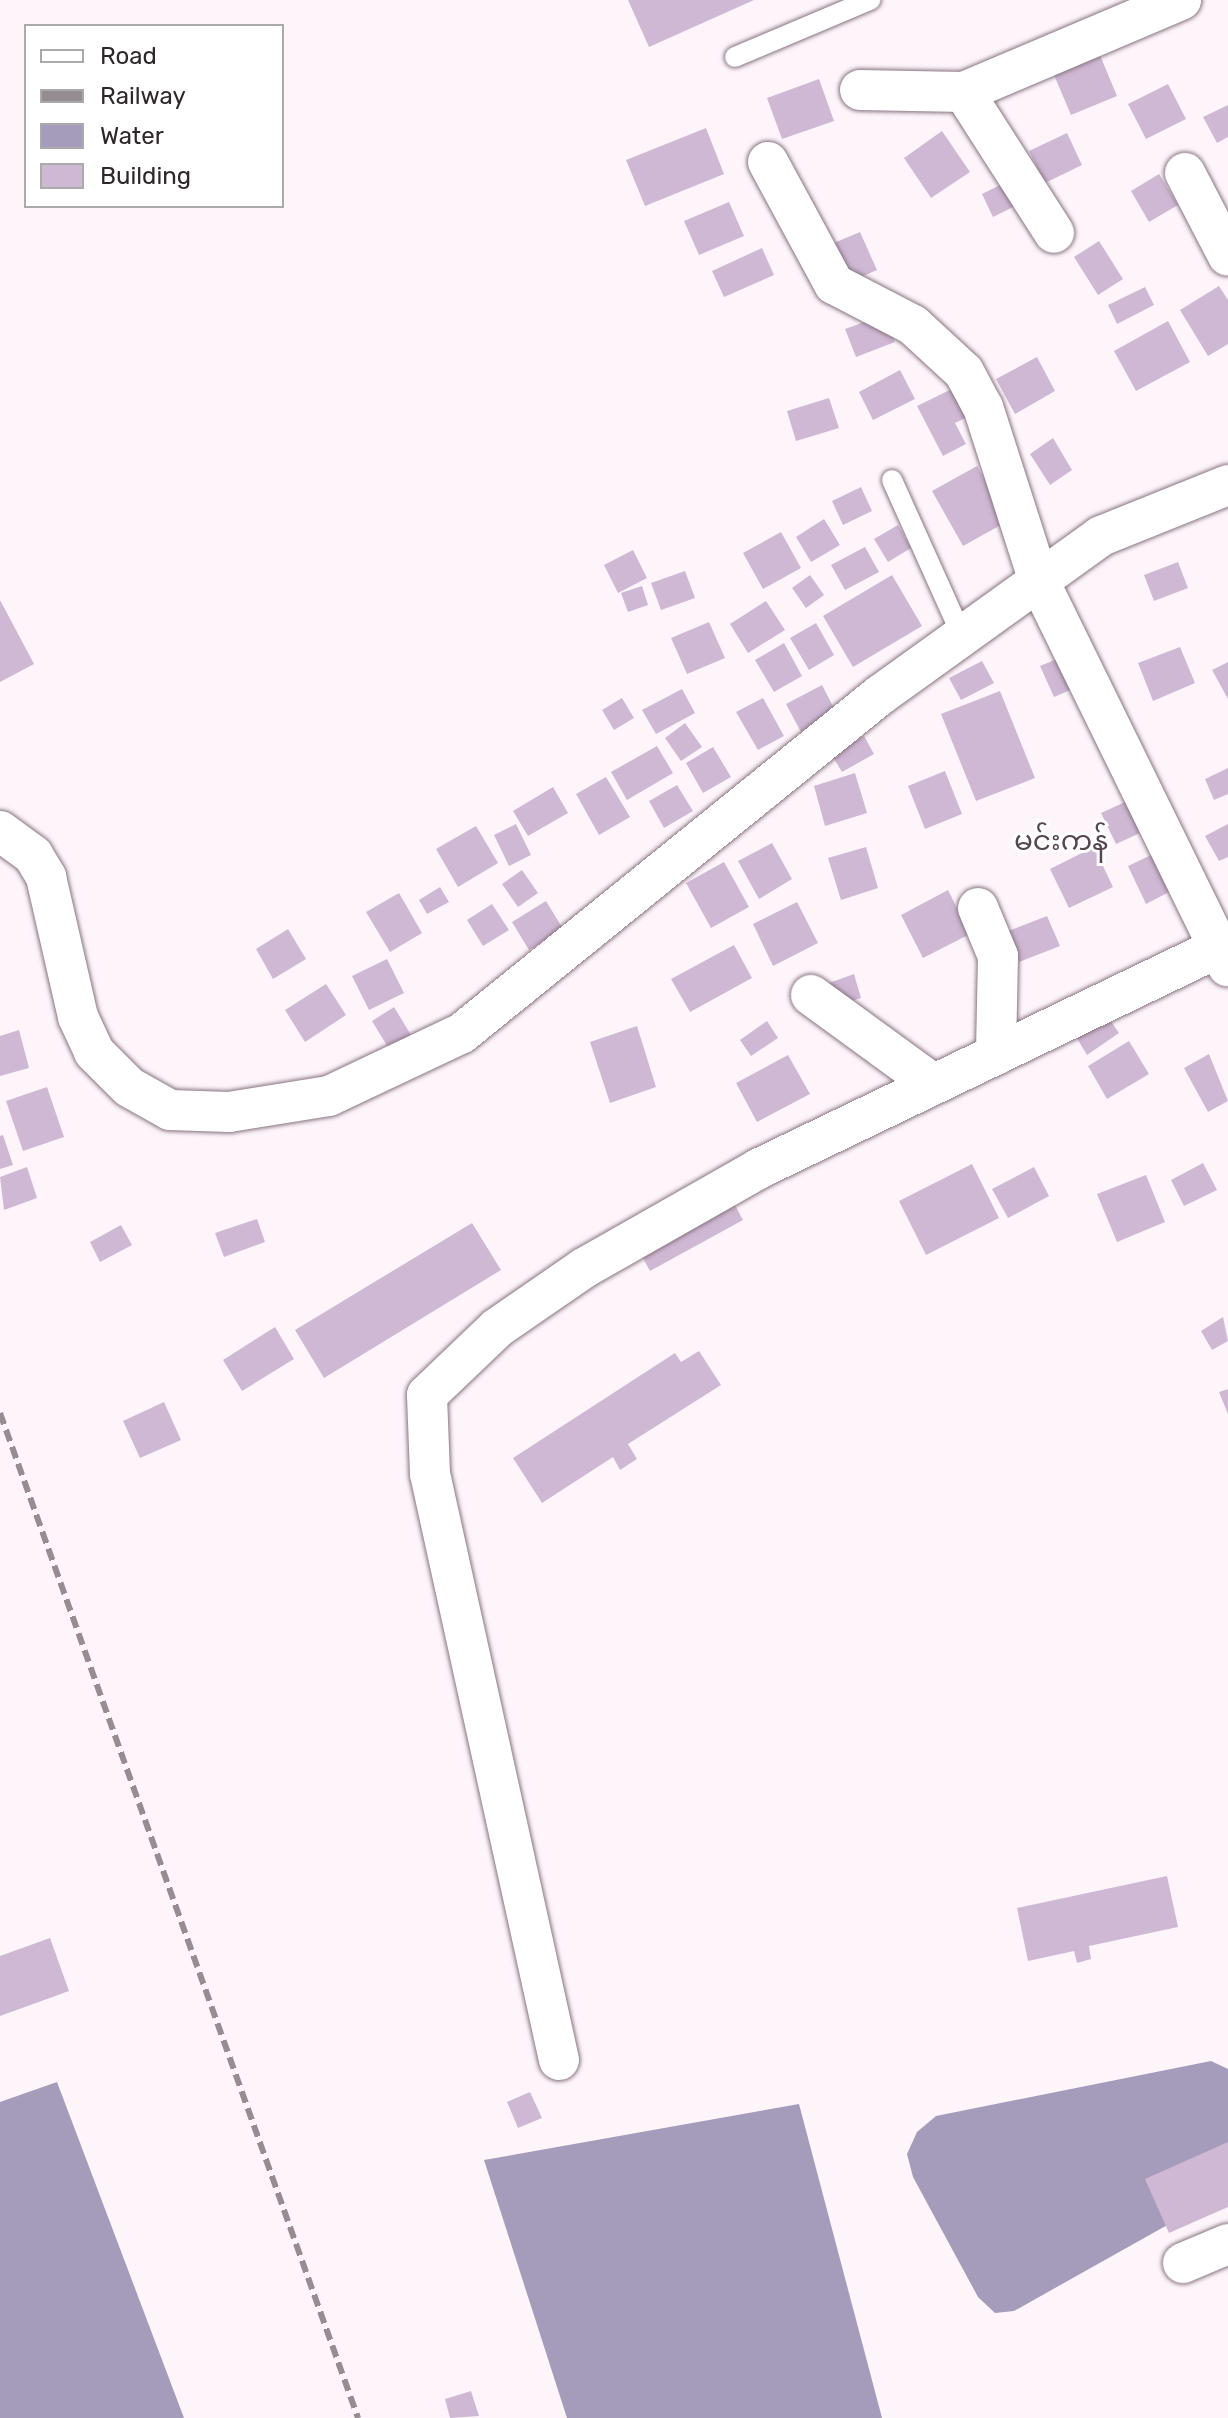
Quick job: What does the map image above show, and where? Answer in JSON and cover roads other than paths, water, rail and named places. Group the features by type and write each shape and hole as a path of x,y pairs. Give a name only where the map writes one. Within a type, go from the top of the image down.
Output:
{"street":[{"path":"860,90 964,92 1181,0"},
{"path":"964,92 1054,233"},
{"path":"559,2060 430,1474 427,1395 497,1328 584,1268 758,1169 933,1084 1224,951 1039,581 983,407 964,372 913,325 834,284 768,162"},
{"path":"1185,173 1228,256"},
{"path":"0,831 33,855 46,877 78,1017 94,1052 129,1087 170,1110 215,1112 329,1096 462,1033 563,958 736,806 1039,581 1139,515 1228,485"},
{"path":"978,908 998,956 996,1055"},
{"path":"811,995 933,1084"},
{"path":"1183,2263 1228,2244"}],"lane":[{"path":"735,57 870,0"},
{"path":"892,480 962,636"}],"water":[{"path":"1211,2061 1228,2069 1228,2191 1014,2311 995,2313 978,2297 913,2177 907,2154 917,2132 936,2116"},
{"path":"57,2082 184,2418 0,2418 0,2102"},
{"path":"799,2104 882,2418 567,2418 484,2160"}],"railway":[{"path":"0,1413 358,2418"}],"district":[{"name":"မင်းကန်","path":"1061,841"}]}
